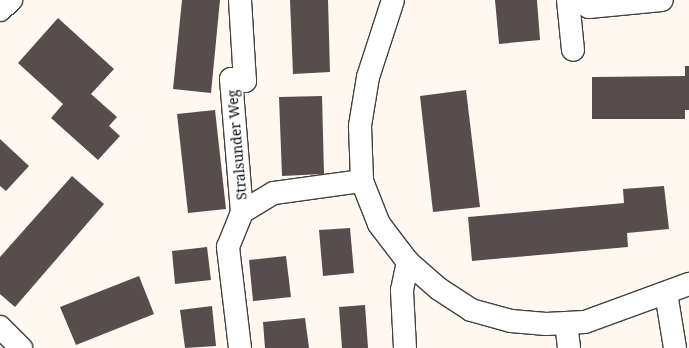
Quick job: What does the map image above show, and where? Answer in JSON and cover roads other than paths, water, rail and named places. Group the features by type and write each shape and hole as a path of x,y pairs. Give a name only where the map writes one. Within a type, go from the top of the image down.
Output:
{"street":[{"path":"0,10 11,0"},
{"name":"Stralsunder Weg","path":"240,0 246,81 231,79 242,212 228,247 240,348"},
{"path":"393,0 368,77 360,126 362,181 379,224 408,262 439,290 471,310 511,321 566,323 585,322 689,284"},
{"path":"568,0 573,50"},
{"path":"584,4 662,0"},
{"name":"Stralsunder Weg","path":"242,212 274,193 362,181"},
{"path":"405,348 402,290 408,262"},
{"path":"666,293 674,348"},
{"path":"566,323 569,348"},
{"path":"0,327 21,348"}]}
